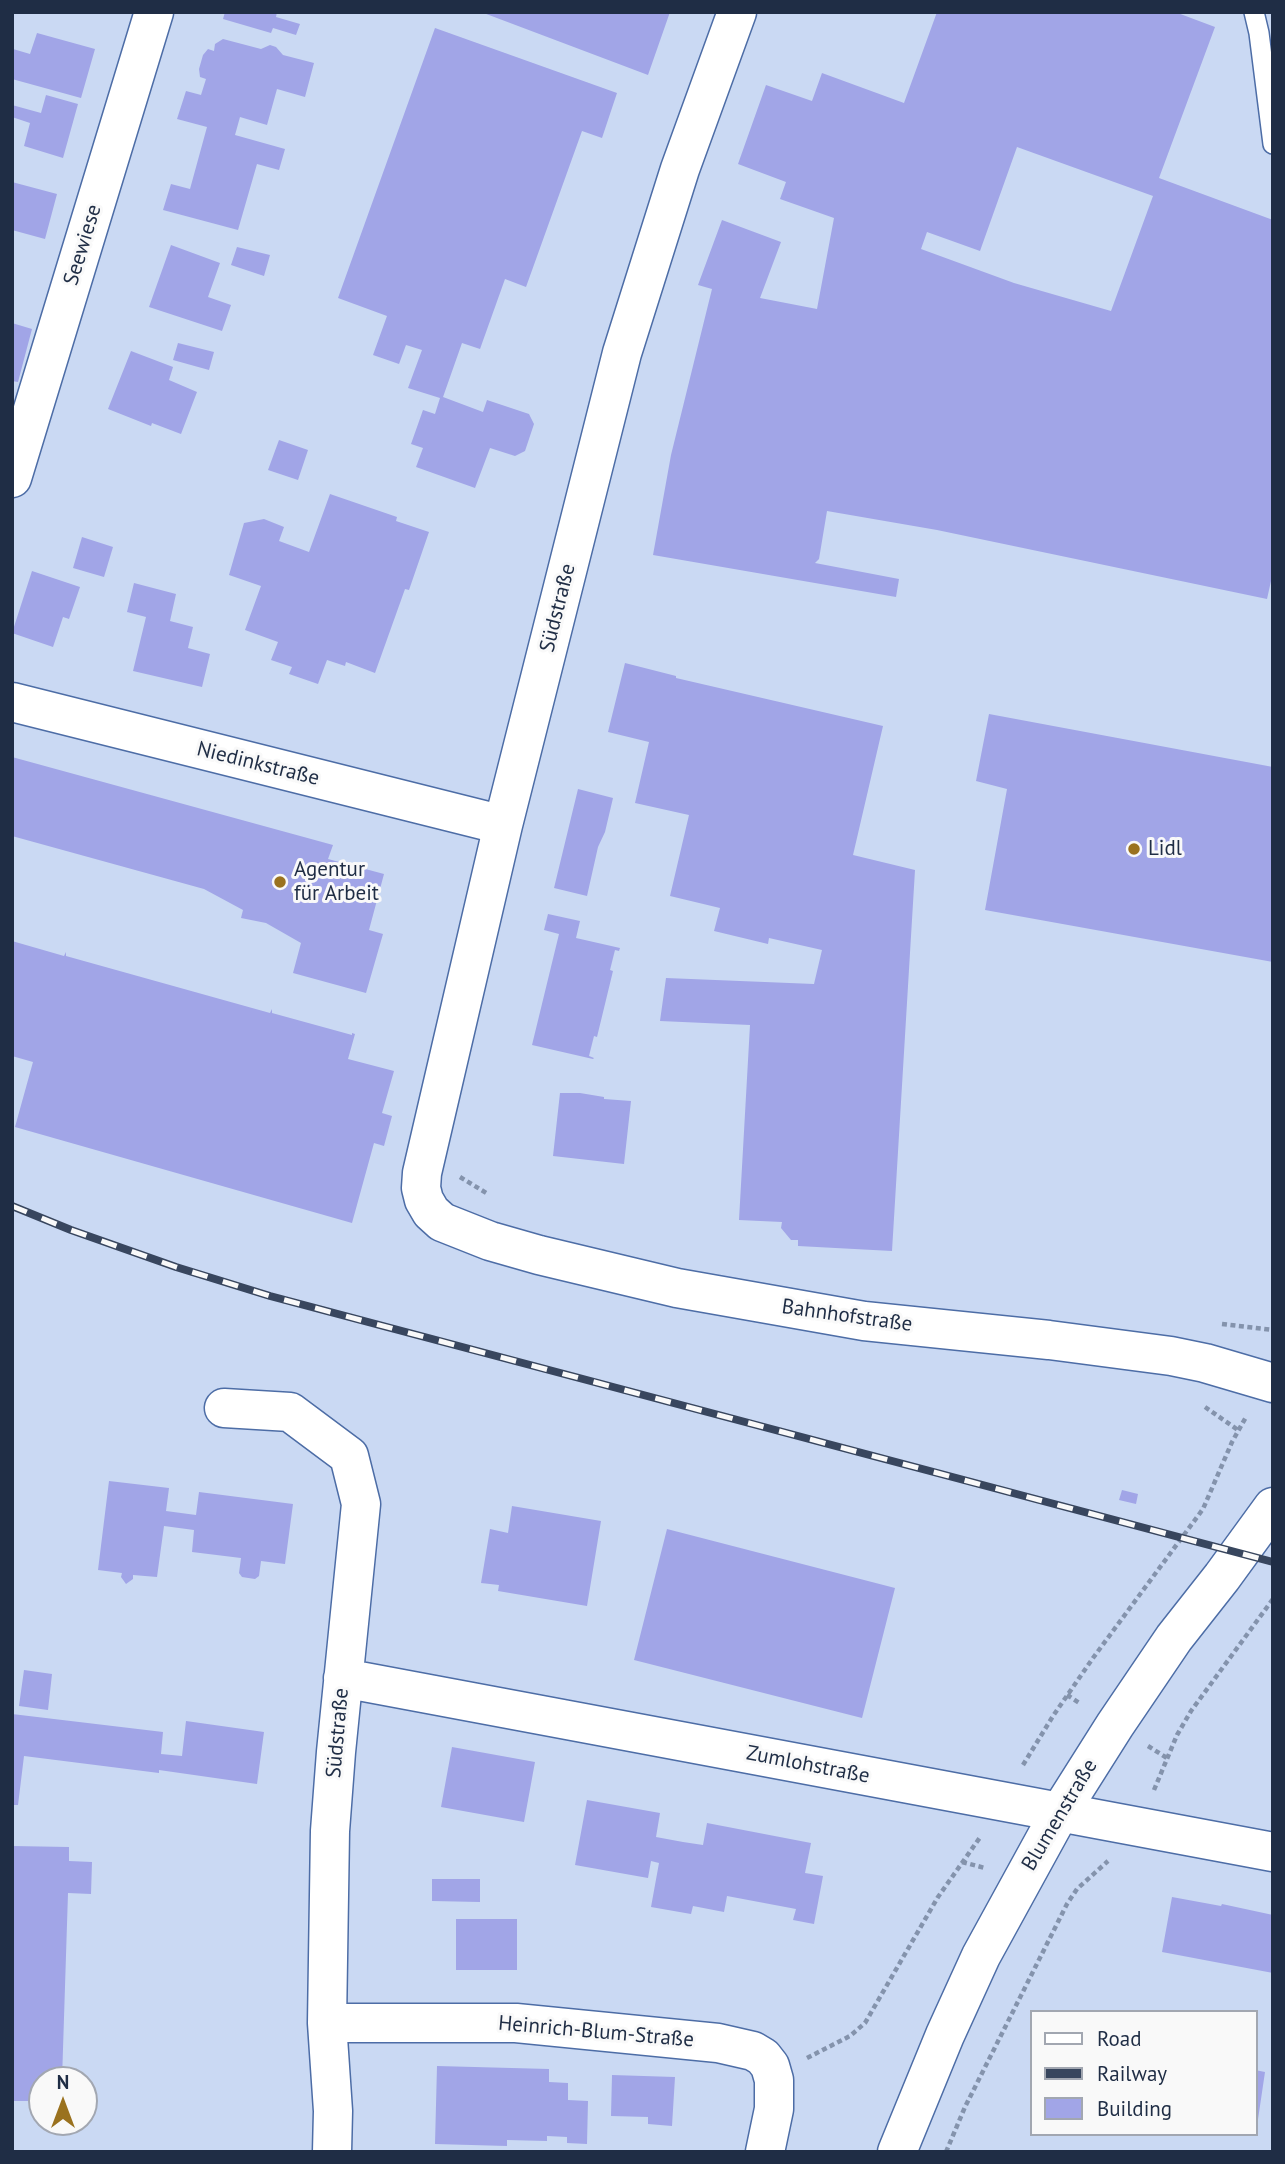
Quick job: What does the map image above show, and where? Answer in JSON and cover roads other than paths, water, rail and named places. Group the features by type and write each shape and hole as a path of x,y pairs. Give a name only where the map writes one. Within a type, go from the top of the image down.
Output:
{"street":[{"name":"Seewiese","path":"12,478 154,12"},
{"name":"Südstraße","path":"431,1212 421,1188 422,1173 503,825 622,354 680,169 737,12"},
{"name":"Niedinkstraße","path":"12,702 503,825"},
{"name":"Bahnhofstraße","path":"431,1212 442,1222 490,1241 677,1288 864,1321 1171,1356 1272,1382"},
{"name":"Südstraße","path":"224,1408 290,1412 349,1456 361,1504 330,1831 327,2022 333,2111 332,2152"},
{"name":"Blumenstraße","path":"897,2152 981,1956 1060,1812 1174,1638 1273,1507"},
{"name":"Zumlohstraße","path":"343,1678 1273,1852"},
{"name":"Heinrich-Blum-Straße","path":"327,2022 516,2022 736,2046 753,2051 763,2057 770,2066 776,2094 765,2152"}],"lane":[{"path":"1254,12 1273,144"}],"railway":[{"path":"12,1206 176,1267 270,1296 1273,1562"}],"place":[{"name":"Lidl","path":"1134,849"},
{"name":"Agentur für Arbeit","path":"280,882"}]}
